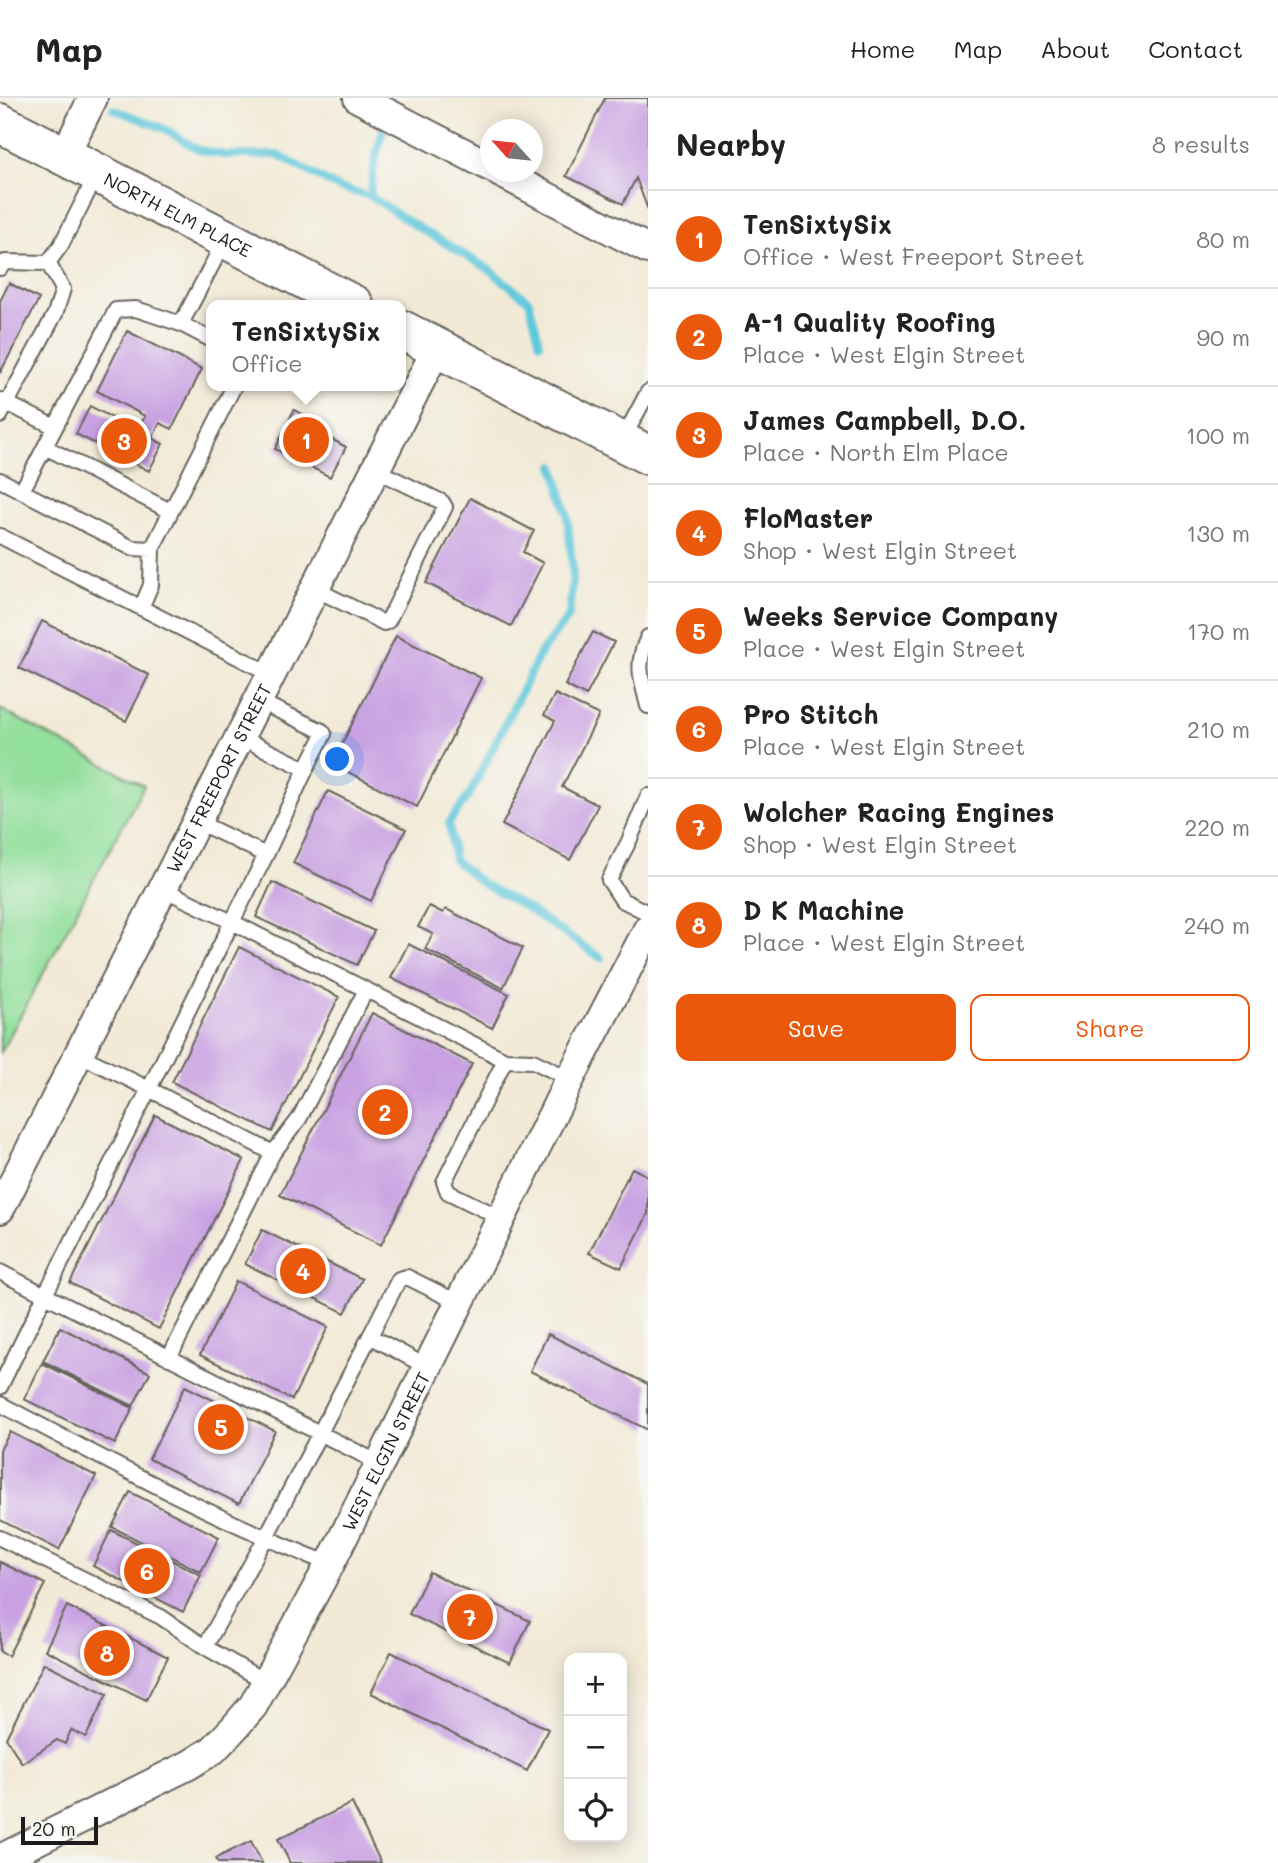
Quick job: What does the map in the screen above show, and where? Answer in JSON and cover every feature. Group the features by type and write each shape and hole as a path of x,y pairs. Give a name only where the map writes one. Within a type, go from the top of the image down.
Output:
{"main road":[{"name":"NORTH ELM PLACE","path":"0,123 344,300"},
{"path":"406,332 635,449"}],"street":[{"path":"64,156 93,98"},
{"path":"358,98 480,161"},
{"path":"518,182 648,249"},
{"name":"WEST FREEPORT STREET","path":"0,1209 437,348"},
{"name":"WEST ELGIN STREET","path":"0,1859 189,1765 212,1750 253,1706 330,1564 570,1079 648,929"}],"lane":[{"path":"48,263 61,245 98,173"},
{"path":"181,324 225,239"},
{"path":"0,268 5,262 48,263"},
{"path":"48,263 63,289 54,314 2,406 55,427"},
{"path":"22,491 116,310 136,309 181,324 206,337"},
{"path":"141,608 151,585 152,549 231,391"},
{"path":"635,449 648,391"},
{"path":"45,447 170,511"},
{"path":"315,589 384,623 388,621 445,506 442,502 376,470"},
{"path":"0,480 132,548 152,549"},
{"path":"0,536 271,674"},
{"path":"648,637 641,652 639,674 648,706"},
{"path":"0,1387 324,734 258,701"},
{"path":"240,737 306,769"},
{"path":"648,796 609,880 622,900 648,913"},
{"path":"198,822 266,855"},
{"path":"163,889 505,1060 534,1061 570,1079"},
{"path":"169,1358 273,1153 299,1119 366,990"},
{"path":"78,1054 273,1153"},
{"path":"501,1218 448,1192 444,1182 505,1060"},
{"path":"0,1272 379,1462"},
{"path":"205,1647 265,1539 399,1279 407,1277 459,1303"},
{"path":"370,1336 427,1367"},
{"path":"0,1404 265,1539 330,1564"},
{"path":"0,1538 161,1617 205,1647 266,1682"}],"green space":[{"path":"0,709 144,786 0,1054"}],"building":[{"path":"605,98 648,98 648,210 636,178 623,204 566,176"},
{"path":"9,283 39,299 0,373 0,301"},
{"path":"127,331 202,369 172,429 160,423 152,438 163,444 149,471 76,434 90,406 137,431 145,416 97,391"},
{"path":"294,410 324,425 320,433 346,447 330,477 275,449"},
{"path":"470,498 534,531 523,552 543,563 511,626 426,583"},
{"path":"42,621 149,675 126,721 19,668"},
{"path":"593,632 614,642 586,696 565,685"},
{"path":"396,636 481,678 417,807 332,764"},
{"path":"555,694 599,715 562,787 598,805 570,860 502,825 555,721 544,715"},
{"path":"328,791 406,829 371,901 293,863"},
{"path":"272,882 374,931 357,965 256,917"},
{"path":"429,906 443,913 446,909 523,948 503,988 425,949 433,934 418,927"},
{"path":"408,944 509,994 492,1028 391,978"},
{"path":"239,947 339,997 272,1132 172,1082"},
{"path":"372,1013 472,1064 381,1245 280,1195"},
{"path":"155,1115 244,1160 159,1329 70,1283"},
{"path":"632,1168 648,1176 648,1214 621,1268 589,1253"},
{"path":"262,1230 362,1279 345,1313 245,1264"},
{"path":"236,1281 328,1327 292,1400 200,1355"},
{"path":"60,1327 150,1373 133,1406 43,1361"},
{"path":"548,1334 648,1384 648,1430 530,1371"},
{"path":"42,1363 133,1408 115,1444 24,1399"},
{"path":"185,1386 275,1431 239,1504 149,1459"},
{"path":"10,1432 96,1476 59,1550 0,1520 0,1450"},
{"path":"130,1492 219,1537 201,1572 112,1527"},
{"path":"111,1530 201,1575 183,1612 93,1566"},
{"path":"0,1562 45,1584 8,1656 0,1652"},
{"path":"429,1572 530,1621 510,1663 409,1614"},
{"path":"67,1606 168,1657 146,1700 45,1650"},
{"path":"391,1652 548,1729 527,1771 371,1693"},
{"path":"44,1663 107,1694 86,1737 71,1730 65,1744 57,1740 22,1763 6,1738"},
{"path":"352,1803 381,1863 290,1863 278,1839"},
{"path":"251,1841 262,1863 218,1863 216,1858"}],"waterway":[{"path":"113,109 165,129 199,150 225,155 278,155 339,188 370,196 487,268 529,301 540,343"},
{"path":"370,196 375,160 384,126"},
{"path":"554,466 567,513 573,573 569,616 541,652 471,792 449,823 454,860 483,884 525,907 601,958"}],"place":[{"name":"TenSixtySix","path":"306,440"},
{"name":"James Campbell, D.O.","path":"124,441"},
{"name":"A-1 Quality Roofing","path":"385,1112"},
{"name":"FloMaster","path":"303,1271"},
{"name":"Weeks Service Company","path":"221,1427"},
{"name":"Pro Stitch","path":"147,1571"},
{"name":"Wolcher Racing Engines","path":"470,1617"},
{"name":"D K Machine","path":"107,1653"}]}
